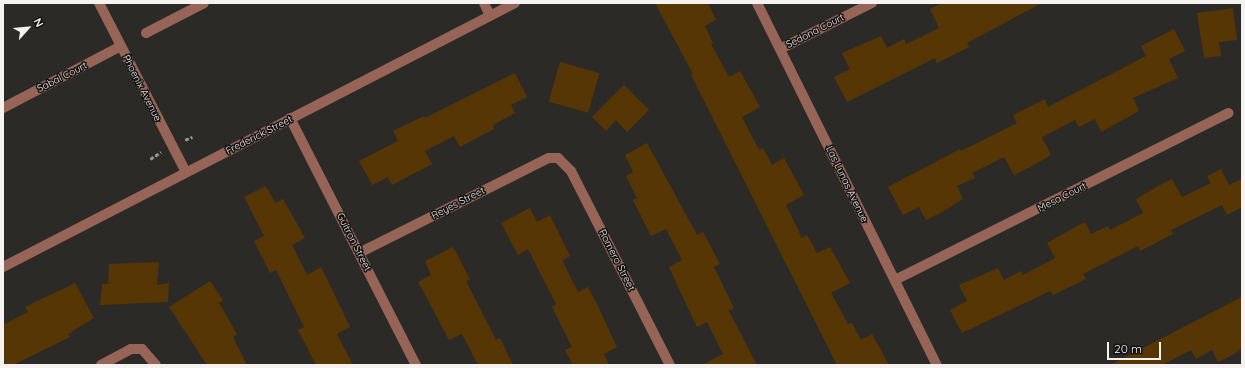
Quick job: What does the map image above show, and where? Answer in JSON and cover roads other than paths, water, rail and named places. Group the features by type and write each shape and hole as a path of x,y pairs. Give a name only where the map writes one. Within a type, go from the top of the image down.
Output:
{"street":[{"name":"Phoenix Avenue","path":"99,3 186,172"},
{"path":"146,33 204,3"},
{"path":"484,3 490,16"},
{"name":"Frederick Street","path":"3,267 515,3"},
{"name":"Las Lunas Avenue","path":"757,3 937,365"},
{"name":"Sedona Court","path":"780,49 872,3"},
{"name":"Sabal Court","path":"3,108 121,46"},
{"name":"Mesa Court","path":"895,280 1228,113"},
{"name":"Guitron Street","path":"290,118 416,365"},
{"name":"Reyes Street","path":"359,253 549,158 558,158"},
{"name":"Romero Street","path":"558,158 571,171 670,365"},
{"path":"101,365 131,349 142,349 156,365"}]}
